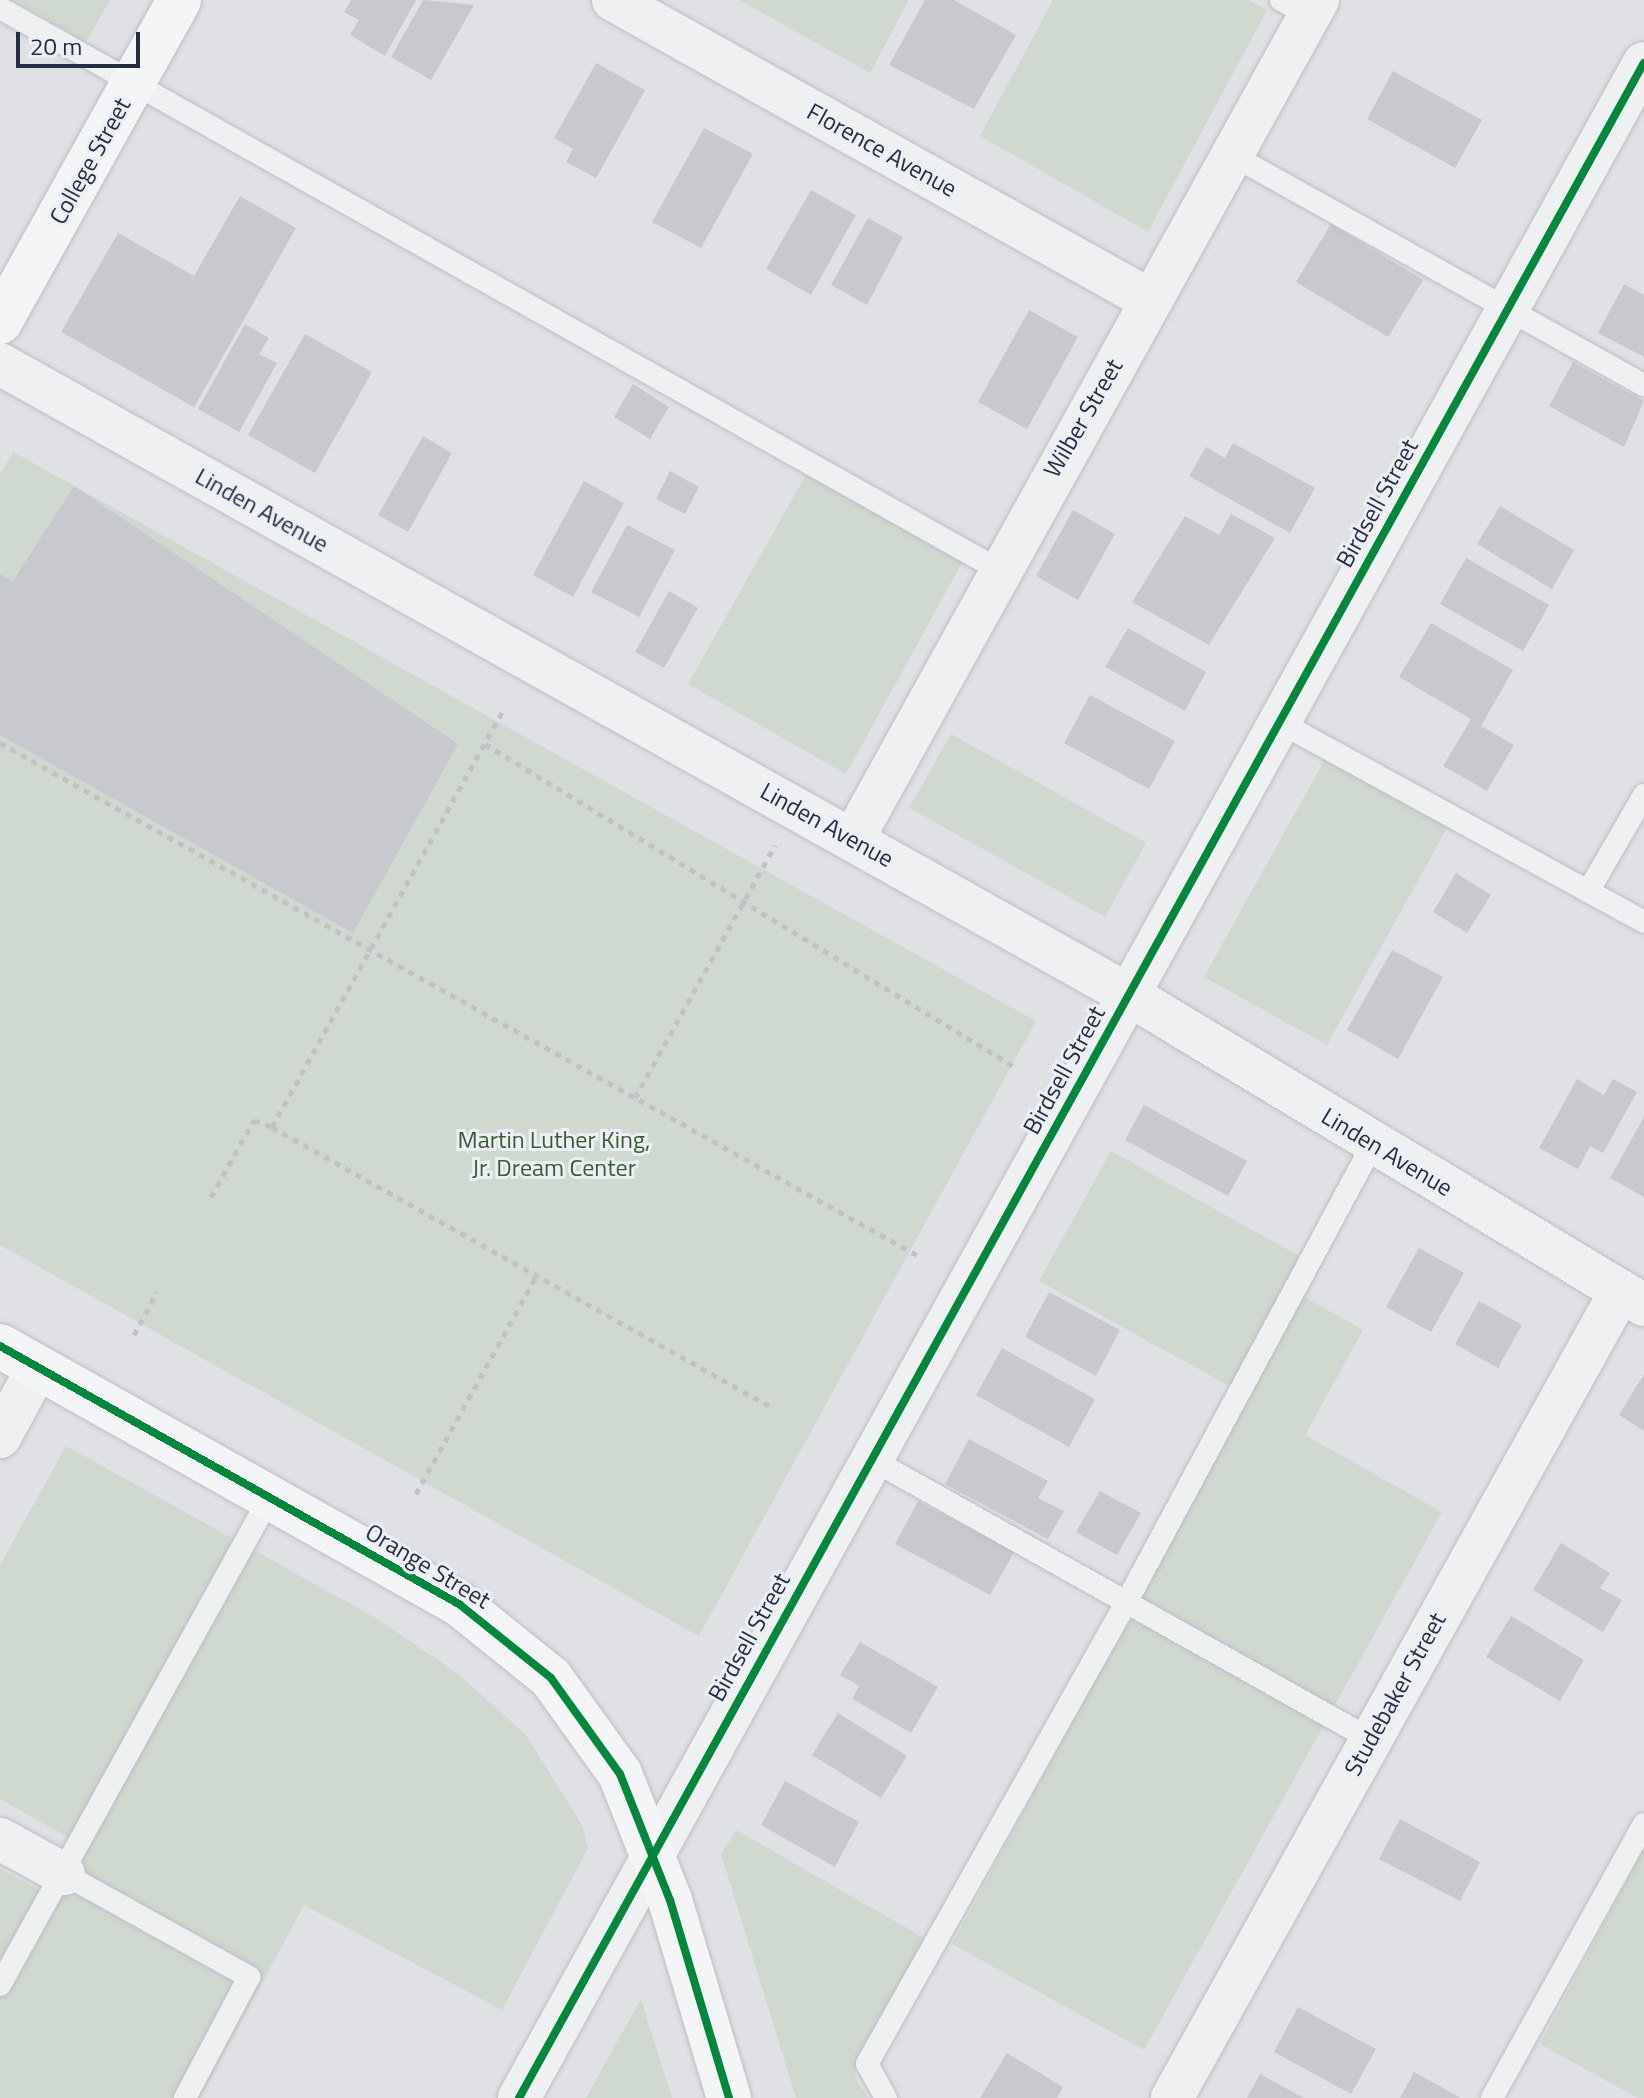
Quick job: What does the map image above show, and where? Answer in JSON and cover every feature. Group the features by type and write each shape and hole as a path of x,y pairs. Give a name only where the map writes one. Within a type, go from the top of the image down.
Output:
{"street":[{"name":"College Street","path":"0,322 179,0"},
{"name":"Florence Avenue","path":"613,0 1150,300"},
{"name":"Wilber Street","path":"853,839 999,570 1232,155 1303,5"},
{"name":"Birdsell Street","path":"519,2098 652,1852 1281,723 1644,63"},
{"name":"Linden Avenue","path":"0,364 1129,995 1632,1299"},
{"name":"Studebaker Street","path":"1172,2098 1370,1739 1632,1299"},
{"name":"Orange Street","path":"0,1346 459,1604 551,1678 620,1774 652,1852 729,2098"},
{"path":"0,1437 38,1367"},
{"path":"0,1839 64,1874"}],"lane":[{"path":"0,8 999,570"},
{"path":"1232,155 1644,385"},
{"path":"1281,723 1644,922"},
{"path":"1589,890 1644,795"},
{"path":"886,2098 867,2064 1127,1601 1373,1144"},
{"path":"871,1459 1370,1739"},
{"path":"0,1985 270,1497"},
{"path":"1492,2098 1644,1824"},
{"path":"64,1874 249,1977 185,2098"}],"path":[{"path":"272,1127 504,709"},
{"path":"0,743 917,1255"},
{"path":"485,744 1018,1069"},
{"path":"635,1098 780,837"},
{"path":"211,1197 254,1120 272,1127 771,1407"},
{"path":"416,1494 537,1275"},
{"path":"134,1335 157,1292"}],"green space":[{"path":"13,0 110,0 86,42"},
{"path":"739,0 909,0 870,73"},
{"path":"1053,0 1249,0 1267,10 1148,232 980,136"},
{"name":"Martin Luther King, Jr. Dream Center","path":"13,452 1036,1021 699,1636 0,1245 0,474"},
{"path":"807,473 964,559 846,774 688,684"},
{"path":"951,734 1146,843 1105,917 909,808"},
{"path":"1325,759 1448,826 1327,1045 1204,977"},
{"path":"1111,1151 1299,1256 1231,1387 1039,1281"},
{"path":"1303,1296 1363,1330 1305,1435 1442,1512 1144,2050 952,1944"},
{"path":"66,1446 376,1618 457,1673 526,1735 582,1825 588,1848 502,2010 304,1905 200,2098 0,2098 0,1869 57,1900 87,1848 0,1799 0,1565"},
{"path":"736,1830 926,1939 857,2057 855,2078 868,2098 796,2098 721,1854"},
{"path":"1644,1848 1644,2098 1638,2098 1540,2044"},
{"path":"641,1999 672,2098 586,2098"}],"building":[{"path":"351,0 416,0 385,56 350,35 359,20 344,12"},
{"path":"423,0 474,5 431,80 391,57"},
{"path":"925,0 954,0 1016,35 974,109 889,65"},
{"path":"596,63 645,90 596,178 566,162 573,149 554,138"},
{"path":"1393,71 1482,120 1455,168 1367,119"},
{"path":"704,128 753,154 701,248 652,222"},
{"path":"811,190 856,215 811,295 766,269"},
{"path":"240,196 296,228 194,407 61,332 118,233 194,276"},
{"path":"868,218 903,237 867,305 831,285"},
{"path":"1331,224 1423,280 1388,337 1296,282"},
{"path":"1624,284 1644,295 1644,357 1598,333"},
{"path":"1029,310 1078,337 1027,429 978,402"},
{"path":"245,324 269,338 259,354 277,363 239,432 198,409"},
{"path":"305,334 372,372 315,473 248,435"},
{"path":"1573,362 1644,401 1624,447 1549,406"},
{"path":"633,384 669,407 650,439 614,417"},
{"path":"423,436 452,453 408,532 378,515"},
{"path":"1233,443 1315,488 1290,533 1189,476 1206,447 1225,458"},
{"path":"670,471 699,487 685,514 656,499"},
{"path":"584,481 624,503 573,597 533,575"},
{"path":"74,486 458,744 353,933 0,735 0,574 13,581"},
{"path":"1500,506 1574,550 1552,589 1477,544"},
{"path":"1073,510 1115,534 1078,600 1036,576"},
{"path":"1231,514 1275,538 1209,645 1132,602 1185,516 1219,535"},
{"path":"627,525 675,550 639,617 591,592"},
{"path":"1466,558 1549,605 1523,651 1440,604"},
{"path":"669,591 698,608 664,668 635,652"},
{"path":"1431,623 1513,670 1481,726 1514,745 1487,791 1443,766 1471,719 1399,677"},
{"path":"1128,628 1206,672 1185,711 1105,667"},
{"path":"1090,695 1175,741 1149,789 1064,743"},
{"path":"1456,873 1491,895 1467,933 1433,912"},
{"path":"1392,950 1443,977 1398,1059 1347,1030"},
{"path":"1577,1079 1604,1095 1613,1079 1637,1092 1603,1153 1590,1146 1578,1169 1539,1148"},
{"path":"1144,1105 1247,1161 1228,1196 1125,1140"},
{"path":"1644,1117 1644,1197 1610,1178"},
{"path":"1419,1248 1464,1273 1431,1332 1386,1307"},
{"path":"1049,1292 1120,1330 1096,1376 1025,1337"},
{"path":"1479,1301 1522,1325 1498,1368 1455,1344"},
{"path":"1002,1348 1095,1399 1069,1447 976,1395"},
{"path":"1644,1374 1644,1431 1619,1415"},
{"path":"969,1439 1048,1481 1038,1498 1064,1511 1048,1539 945,1484"},
{"path":"1100,1491 1141,1513 1117,1555 1076,1532"},
{"path":"918,1501 1014,1552 990,1595 895,1544"},
{"path":"1561,1543 1610,1573 1600,1588 1622,1600 1603,1632 1533,1590"},
{"path":"1511,1616 1584,1660 1560,1701 1486,1657"},
{"path":"860,1642 938,1687 911,1733 852,1699 859,1686 840,1675"},
{"path":"838,1713 907,1756 881,1798 812,1755"},
{"path":"785,1781 859,1822 835,1867 761,1825"},
{"path":"1400,1819 1480,1862 1460,1901 1379,1859"},
{"path":"1298,2007 1376,2049 1351,2094 1274,2052"},
{"path":"1007,2053 1063,2087 1057,2098 980,2098"},
{"path":"1414,2072 1461,2098 1400,2098"},
{"path":"1260,2074 1304,2098 1247,2098"}],"cycle path":[{"path":"519,2098 1644,63"},
{"path":"0,1346 459,1604 551,1678 620,1774 670,1900 729,2098"}]}
